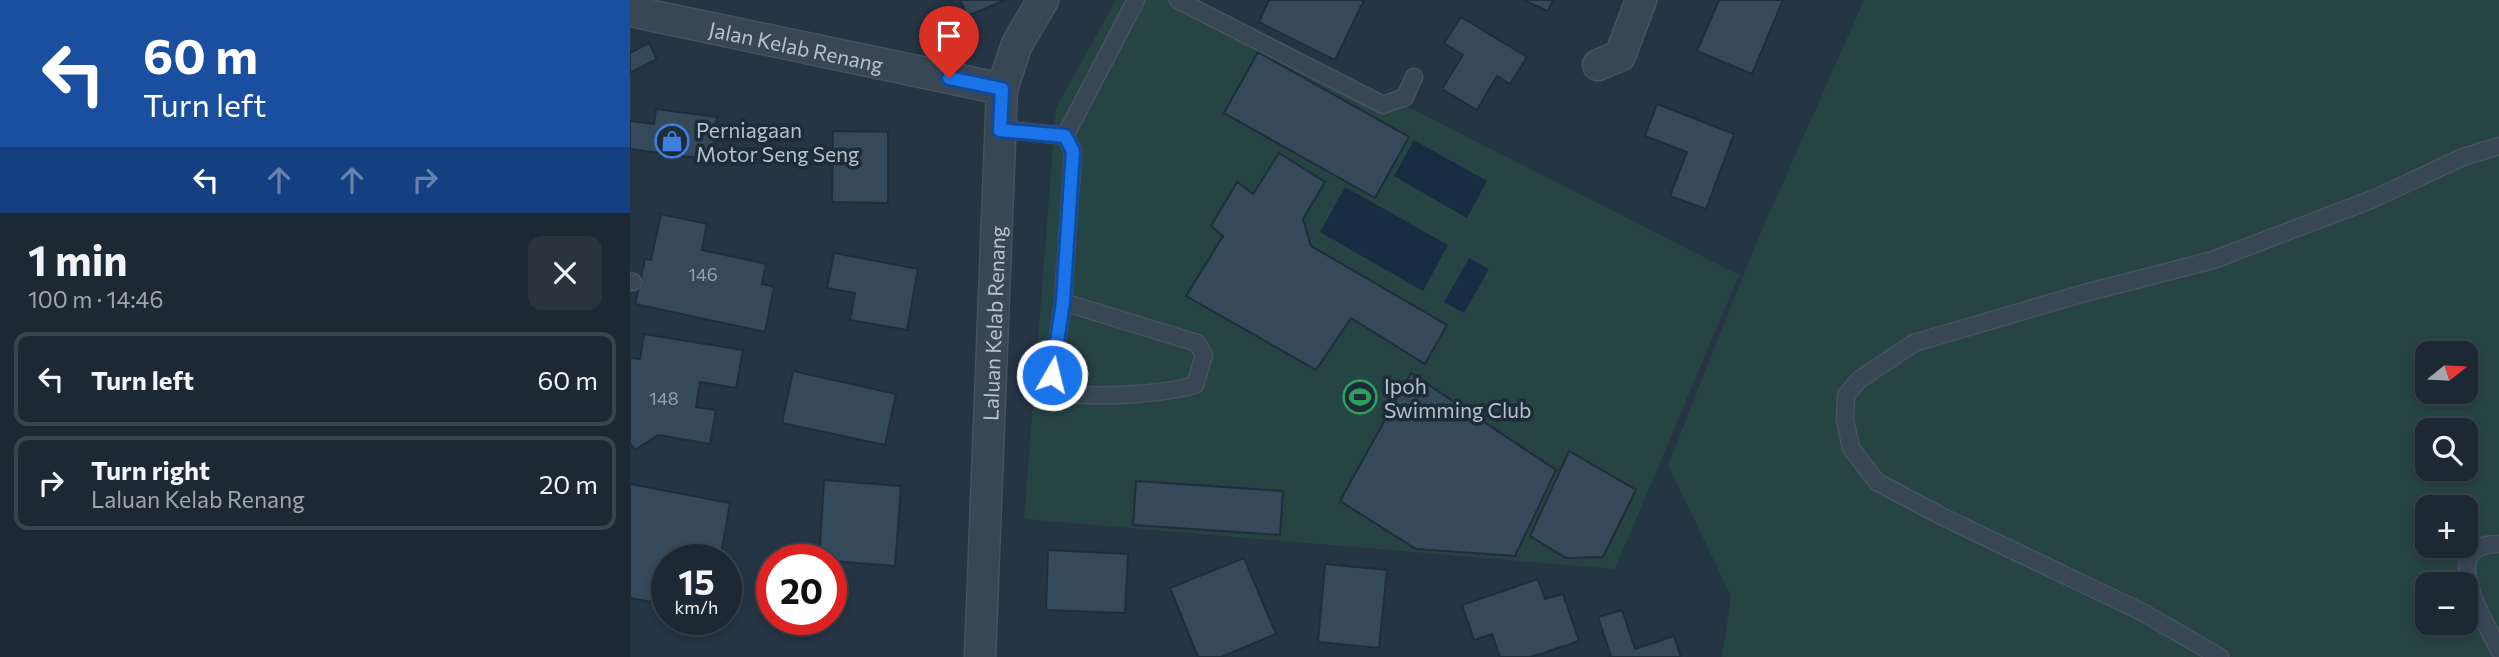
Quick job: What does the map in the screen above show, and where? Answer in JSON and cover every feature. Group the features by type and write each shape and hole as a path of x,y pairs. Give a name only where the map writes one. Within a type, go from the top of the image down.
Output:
{"street":[{"name":"Laluan Kelab Renang","path":"980,657 1002,89 1017,44 1043,0"},
{"path":"1598,65 1620,55 1641,0"},
{"name":"Jalan Kelab Renang","path":"630,11 1002,89"}],"lane":[{"path":"1065,136 1136,0"},
{"path":"1178,0 1383,105 1405,97 1413,77"},
{"path":"1000,130 1065,136"},
{"path":"1063,302 1197,344 1204,355 1195,385 1178,390 1078,396 1061,392 1052,375 1063,302 1073,151 1065,136"},
{"path":"2220,657 2141,612 1943,517 1877,482 1851,448 1845,420 1846,395 1860,379 1914,343 2081,294 2213,260 2373,199 2463,157 2499,146"},
{"path":"2499,544 2477,548 2469,555 2466,568 2469,587 2499,650"}],"green space":[{"name":"Ipoh Swimming Club","path":"1116,0 1198,0 1739,275 1615,569 1024,519 1056,108"},
{"path":"1864,0 2499,0 2499,657 1722,657 1731,596 1668,465 1755,246"}],"water":[{"path":"1414,140 1487,181 1467,218 1394,176"},
{"path":"1345,187 1448,245 1423,291 1320,232"},
{"path":"1469,258 1489,269 1464,313 1444,302"}],"building":[{"path":"960,0 1006,0 967,16"},
{"path":"1269,0 1364,0 1335,60 1259,22"},
{"path":"1523,0 1553,0 1548,11"},
{"path":"1719,0 1783,0 1752,74 1697,51"},
{"path":"1461,17 1527,57 1510,84 1497,76 1477,110 1442,89 1463,55 1444,43"},
{"path":"649,43 657,59 630,73 630,53"},
{"path":"1258,52 1409,137 1375,198 1224,113"},
{"path":"1657,104 1734,134 1706,209 1670,196 1687,152 1645,136"},
{"name":"Perniagaan Motor Seng Seng","path":"656,109 717,117 712,160 630,149 630,121 654,124"},
{"path":"833,131 888,132 888,203 832,202"},
{"path":"1279,153 1325,182 1303,219 1311,246 1447,325 1425,364 1351,318 1316,370 1186,296 1223,236 1211,226 1237,182 1253,194"},
{"path":"661,214 707,224 702,250 766,264 762,284 774,287 765,332 635,304 645,259 651,260"},
{"path":"834,253 918,269 907,330 850,320 855,293 827,288"},
{"path":"644,334 743,350 736,388 700,382 696,407 716,410 710,444 658,435 635,450 630,443 630,358 640,359"},
{"path":"793,371 896,394 885,445 782,423"},
{"path":"1411,373 1556,470 1515,556 1416,549 1340,501"},
{"path":"1569,451 1636,490 1603,557 1566,558 1530,536"},
{"path":"824,480 901,486 895,566 847,562 847,544 820,544"},
{"path":"1136,481 1283,491 1280,535 1133,525"},
{"path":"630,484 730,503 723,544 651,544 651,602 630,598"},
{"path":"1048,550 1128,554 1125,613 1046,610"},
{"path":"1244,558 1276,634 1221,657 1198,657 1170,588"},
{"path":"1325,564 1387,570 1379,648 1318,642"},
{"path":"1538,579 1545,599 1563,594 1579,641 1531,657 1500,657 1492,634 1474,640 1462,605"},
{"path":"1622,610 1635,649 1674,636 1681,657 1608,657 1611,656 1598,617"}],"place":[{"name":"Perniagaan Motor Seng Seng","path":"672,141"},
{"name":"Ipoh Swimming Club","path":"1360,397"}],"route":[{"path":"949,78 1002,89 1000,130 1065,136 1073,151 1063,302 1052,375"}]}
